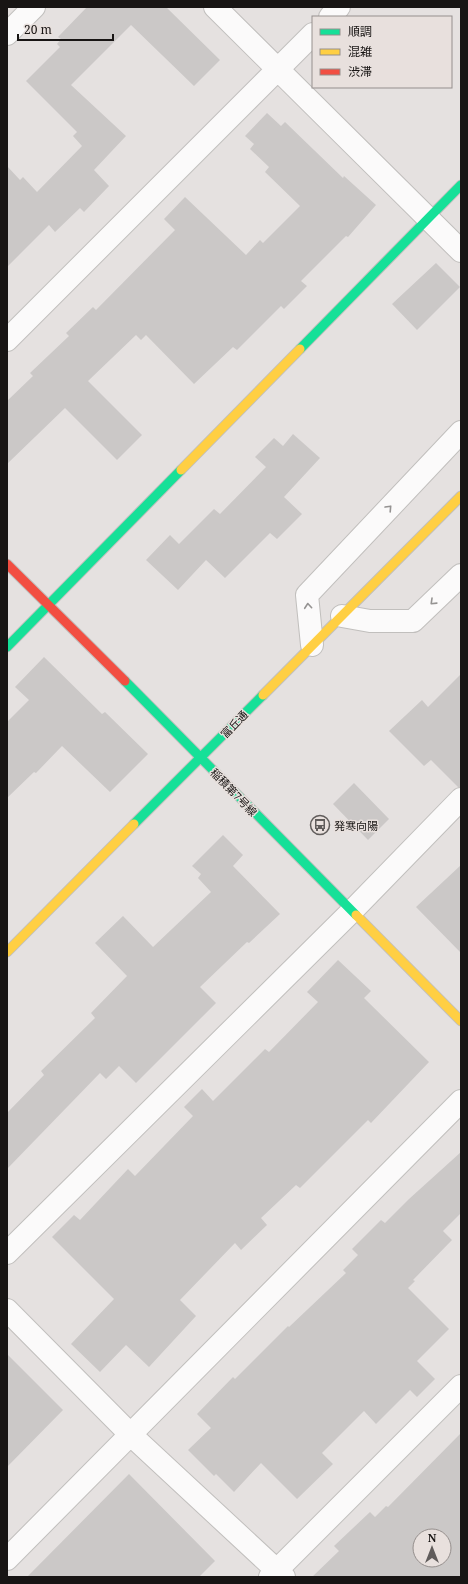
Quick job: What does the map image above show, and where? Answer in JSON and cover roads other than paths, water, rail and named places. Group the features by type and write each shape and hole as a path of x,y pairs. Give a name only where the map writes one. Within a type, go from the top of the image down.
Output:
{"street":[{"path":"7,34 34,7"},
{"path":"215,7 461,251"},
{"path":"331,16 340,7"},
{"path":"7,340 312,35"},
{"path":"7,646 461,185"},
{"path":"312,645 307,595 461,432"},
{"name":"富丘通","path":"7,952 461,496"},
{"name":"稲積第7号線","path":"7,564 49,604 351,912 461,1021"},
{"path":"342,616 370,621 413,621 461,575"},
{"path":"7,1253 351,912 461,799"},
{"path":"7,1559 461,1101"},
{"path":"7,1310 131,1435 277,1575 461,1386"}],"place":[{"name":"発寒向陽","path":"320,825"}]}
